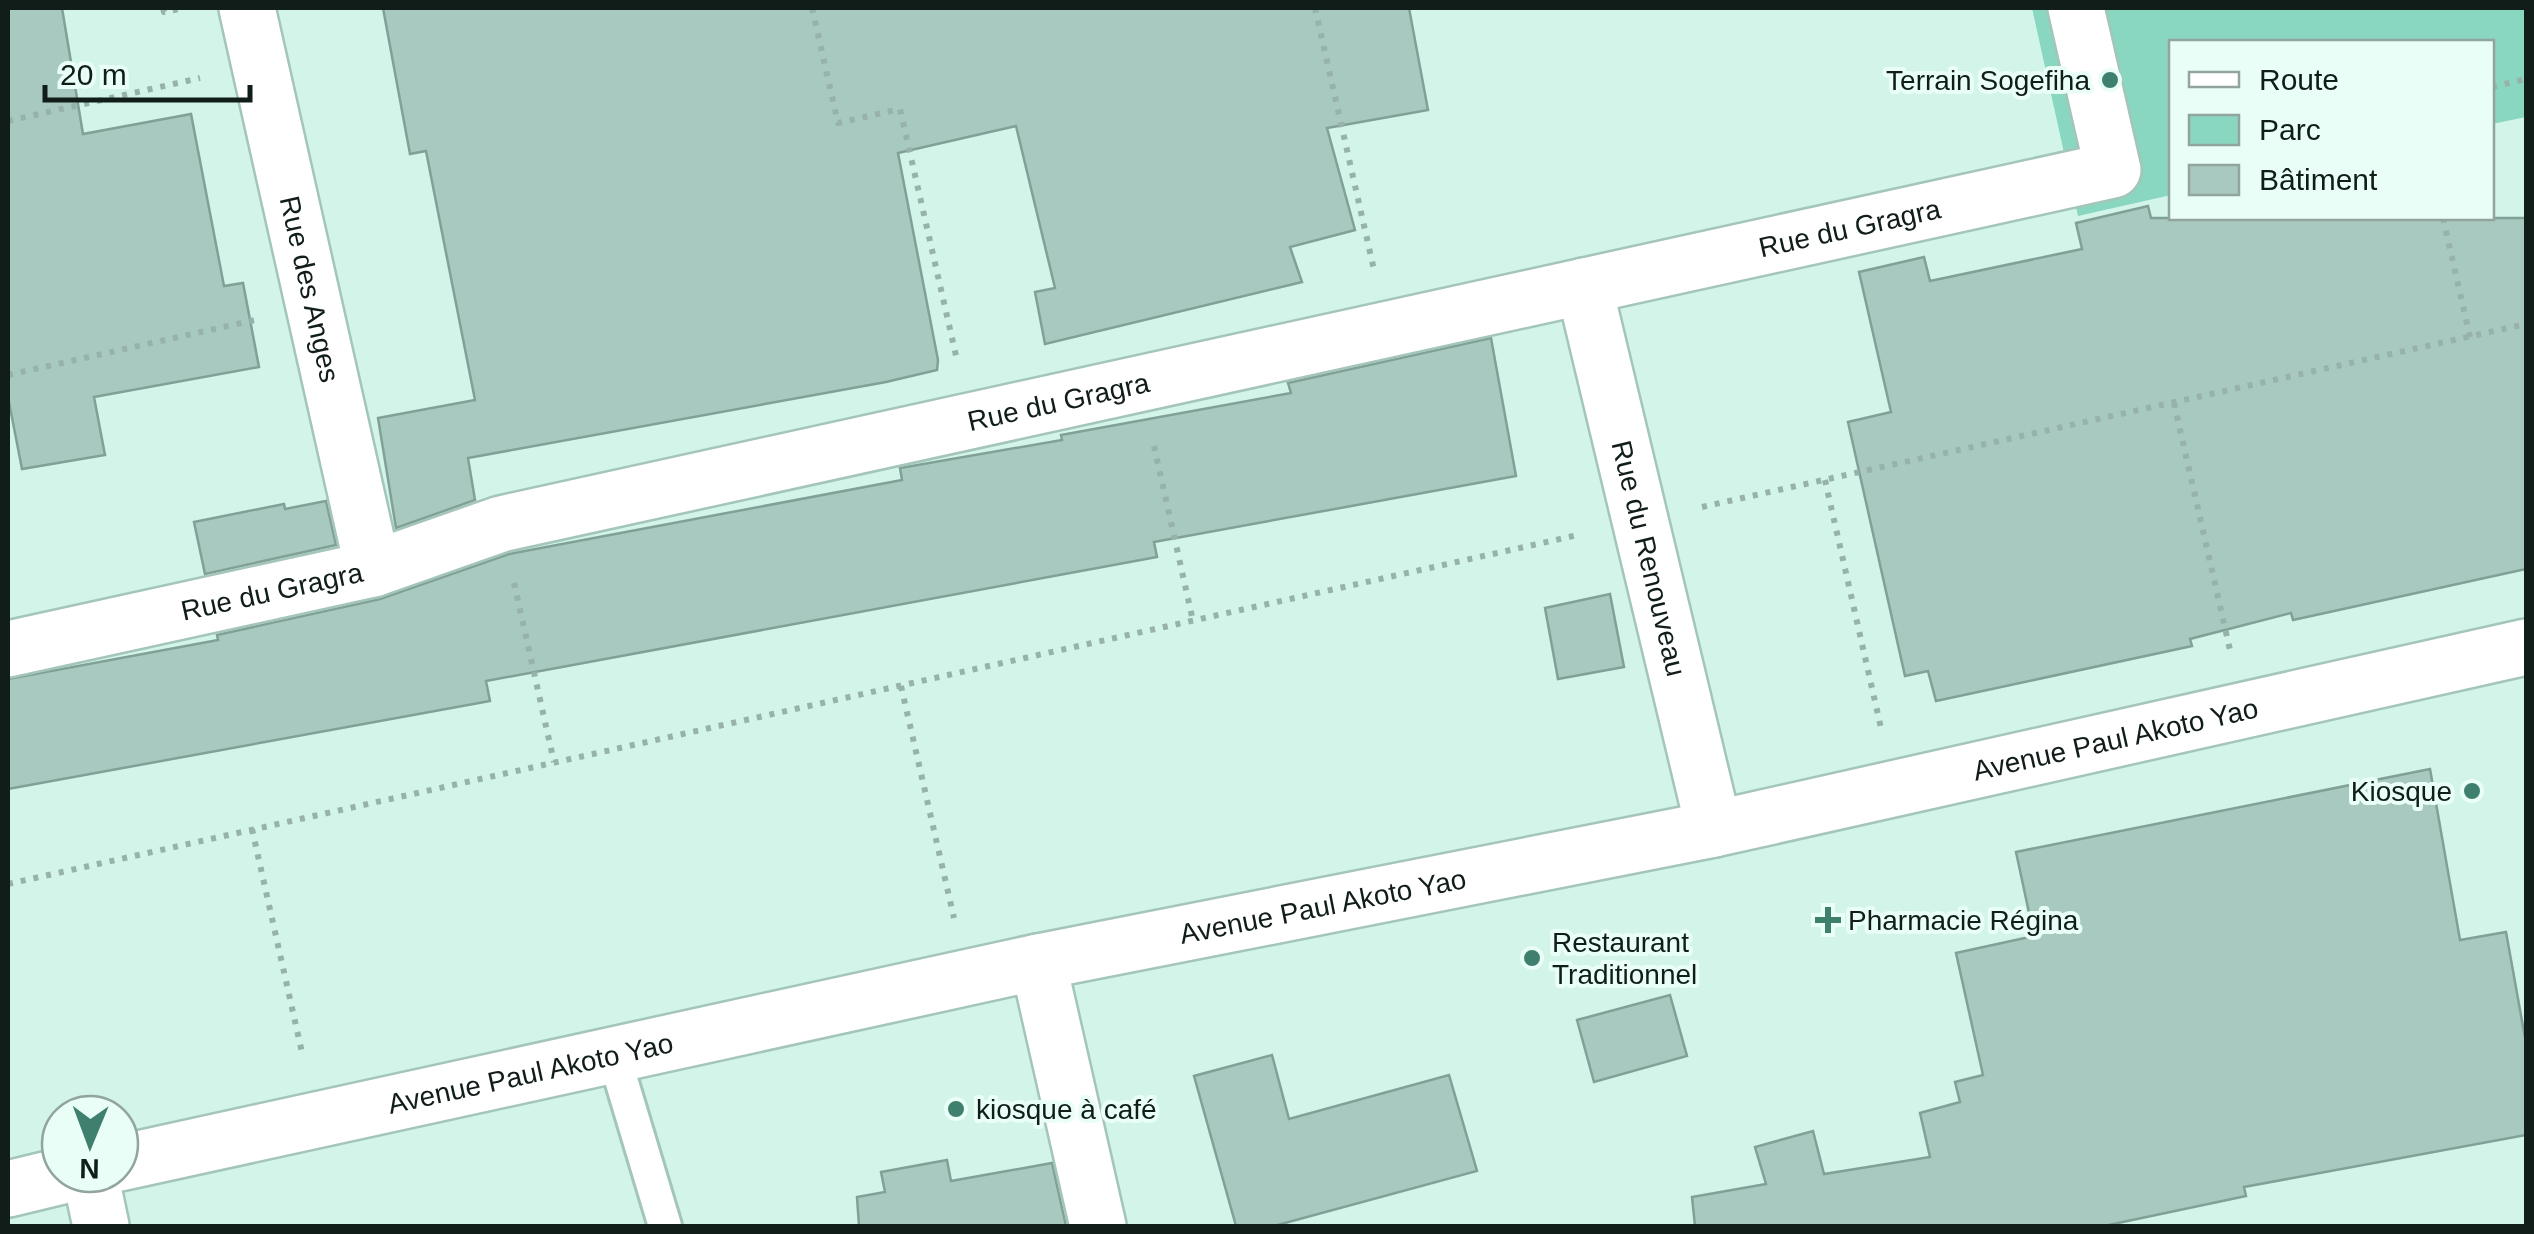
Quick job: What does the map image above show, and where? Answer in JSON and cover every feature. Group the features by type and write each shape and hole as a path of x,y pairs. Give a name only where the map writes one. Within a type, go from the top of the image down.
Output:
{"street":[{"name":"Rue des Anges","path":"247,8 373,569"},
{"name":"Rue du Gragra","path":"8,649 373,569 501,524 2113,170 2076,8"},
{"name":"Rue du Renouveau","path":"1584,286 1714,828"},
{"name":"Avenue Paul Akoto Yao","path":"140,1159 1038,962 1714,828 2526,647"},
{"path":"1038,962 1098,1226"},
{"path":"8,1189 40,1181"},
{"path":"95,1194 102,1226"}],"lane":[{"path":"614,1056 665,1226"}],"path":[{"path":"163,8 164,12 184,8"},
{"path":"812,8 838,123 900,110 971,421"},
{"path":"1315,8 1388,329"},
{"path":"8,121 260,64"},
{"path":"2494,87 2526,79"},
{"path":"2443,220 2470,337"},
{"path":"8,376 314,307"},
{"path":"8,884 2526,324"},
{"path":"1140,384 1193,621"},
{"path":"2174,403 2244,710"},
{"path":"1825,480 1895,788"},
{"path":"501,524 554,762"},
{"path":"901,686 967,978"},
{"path":"252,829 317,1119"}],"green space":[{"name":"Terrain Sogefiha","path":"2032,8 2526,8 2526,117 2494,124 2494,40 2169,40 2169,195 2078,216"}],"building":[{"path":"8,8 62,8 83,134 191,114 224,286 243,283 259,367 94,397 105,455 22,469 8,397"},
{"path":"383,8 1409,8 1428,110 1327,128 1355,230 1290,247 1302,282 1045,344 1035,292 1055,288 1016,126 898,153 937,370 468,458 475,500 396,528 378,418 475,400 426,151 410,154"},
{"path":"2148,206 2151,218 2169,220 2526,218 2526,569 2293,620 2291,613 2190,639 2192,646 1936,701 1928,671 1905,676 1848,422 1891,412 1859,272 1924,257 1930,281 2082,249 2076,223"},
{"path":"1491,338 1516,476 1154,542 1157,557 486,681 490,701 8,789 8,679 218,640 217,635 380,599 509,554 902,480 900,468 1062,440 1061,435 1291,393 1288,383"},
{"path":"326,501 336,545 205,574 194,522 284,504 285,509"},
{"path":"1610,594 1624,667 1558,679 1545,608"},
{"path":"2430,769 2460,940 2506,932 2526,1043 2526,1135 2244,1187 2246,1196 2104,1226 1695,1226 1692,1197 1766,1184 1755,1147 1813,1131 1824,1174 1930,1157 1920,1113 1960,1102 1955,1082 1983,1075 1956,953 2034,936 2016,852"},
{"path":"1670,995 1687,1056 1594,1082 1577,1020"},
{"path":"1272,1055 1289,1119 1449,1075 1477,1171 1274,1226 1236,1226 1194,1076"},
{"path":"947,1160 951,1181 1052,1163 1066,1226 859,1226 857,1197 885,1192 881,1172"}],"place":[{"name":"Terrain Sogefiha","path":"2110,80"},
{"name":"Kiosque","path":"2472,791"},
{"name":"Pharmacie Régina","path":"1828,920"},
{"name":"Restaurant Traditionnel","path":"1532,958"},
{"name":"kiosque à café","path":"956,1109"}]}
